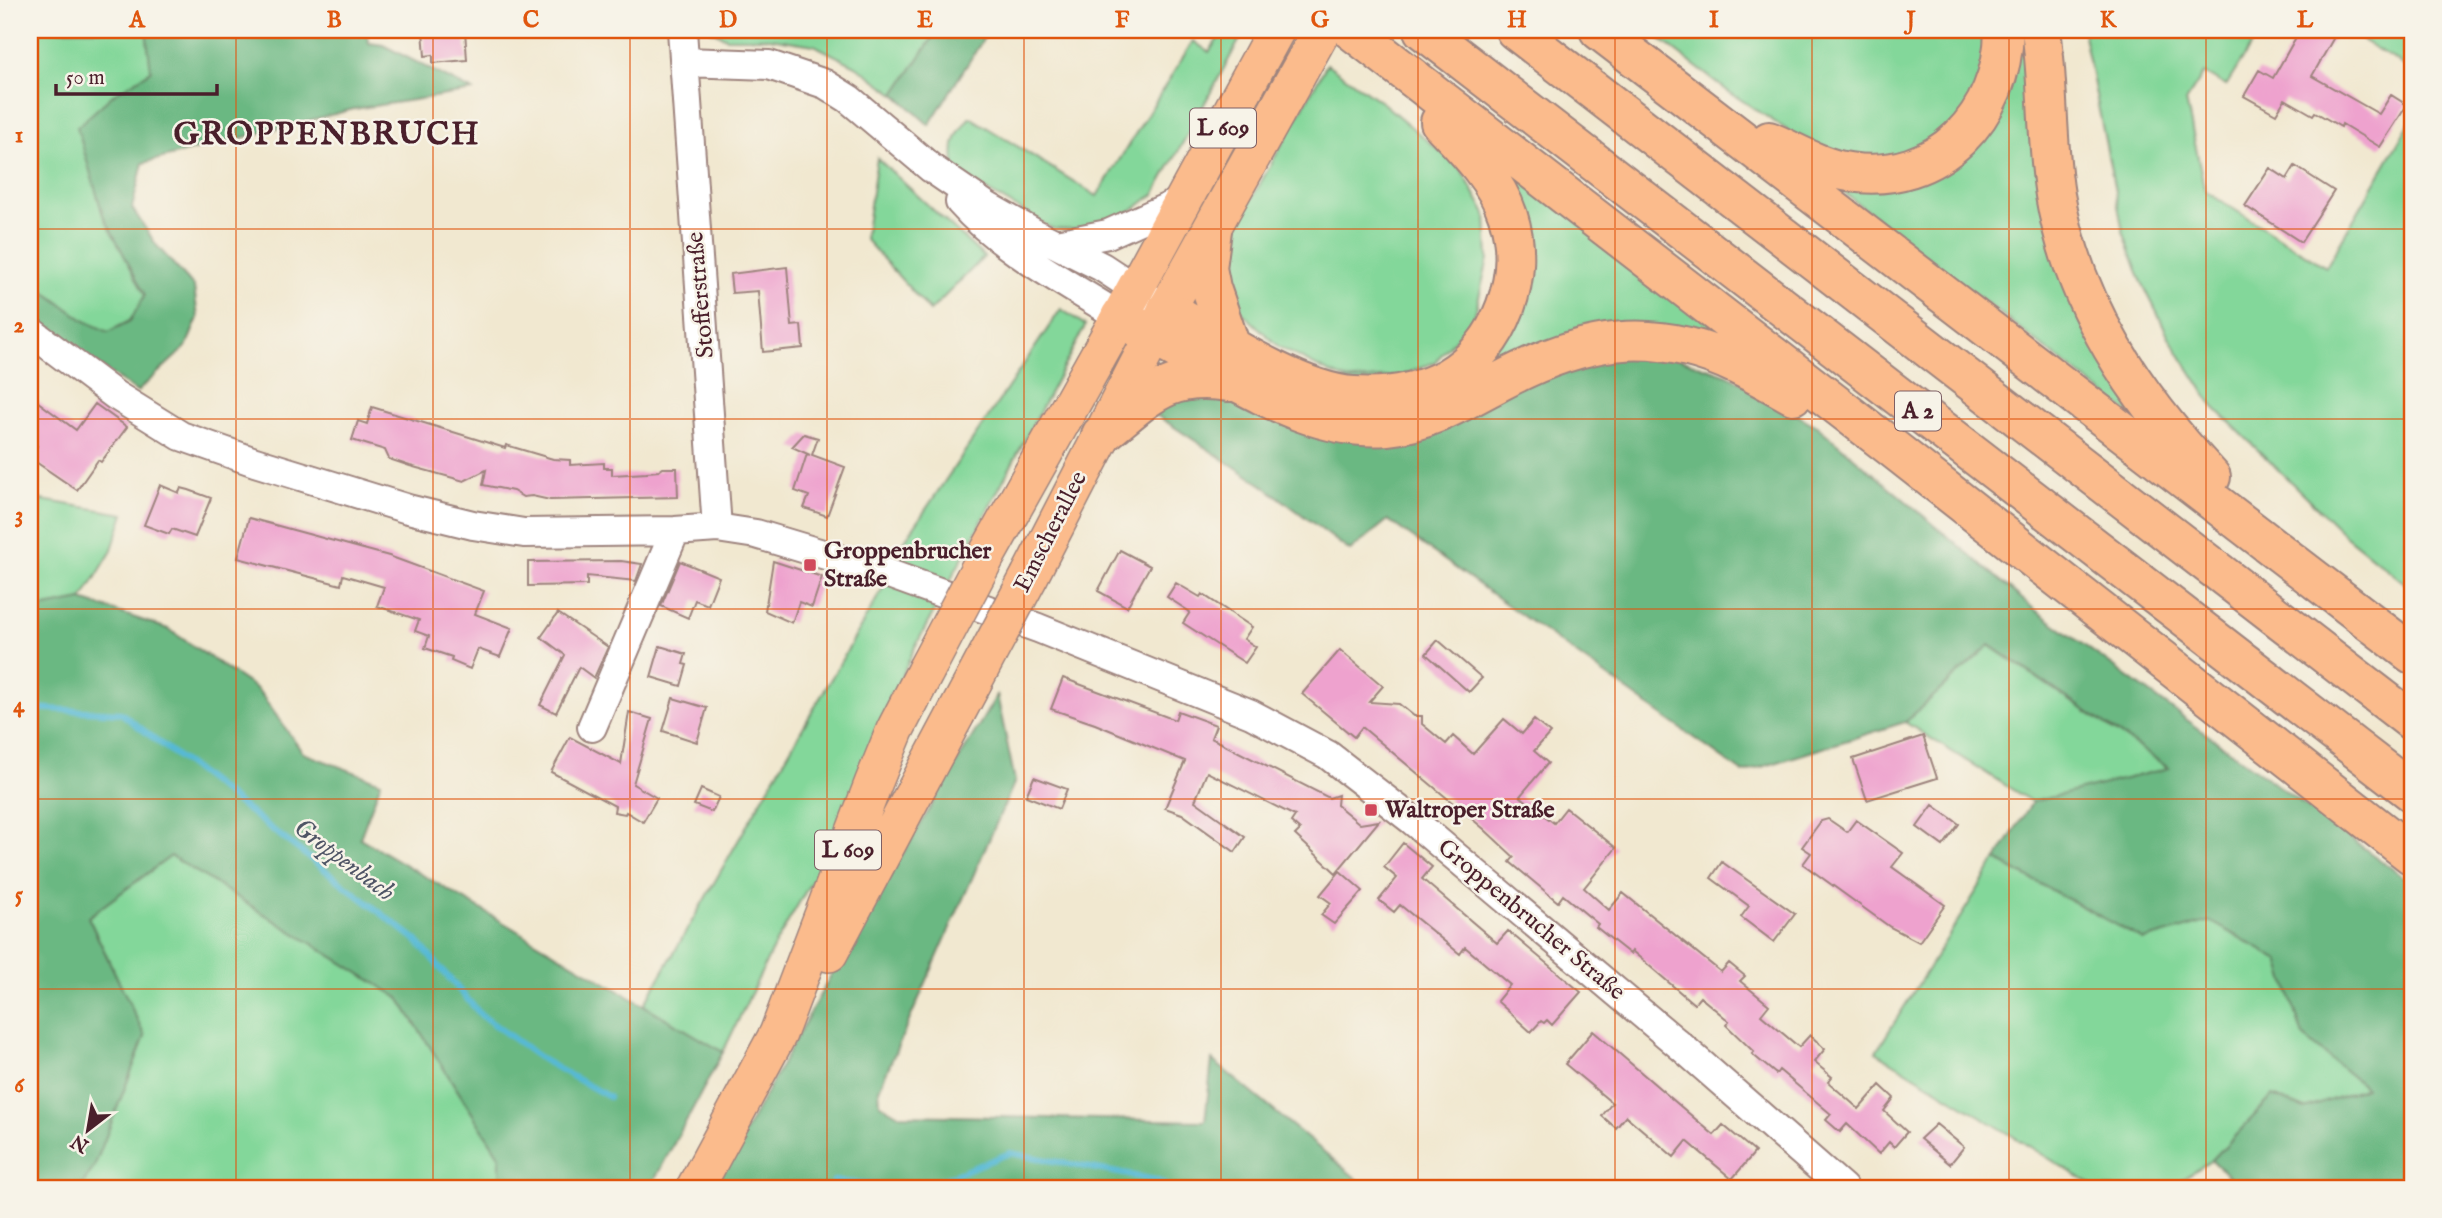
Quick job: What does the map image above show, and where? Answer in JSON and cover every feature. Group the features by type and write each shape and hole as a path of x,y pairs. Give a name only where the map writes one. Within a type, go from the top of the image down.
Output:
{"highway":[{"path":"1351,30 1382,57 1891,447 2412,855"},
{"name":"A 2","path":"1423,30 2412,792"},
{"name":"A 2","path":"1515,30 2412,721"},
{"path":"1599,30 2412,654"},
{"path":"1709,114 1825,165 1849,172 1881,173 1905,170 1932,158 1955,143 1973,124 1988,102 1998,77 2004,30"},
{"path":"2041,30 2050,156 2056,197 2069,253 2087,301 2113,353 2174,436 2285,555"},
{"path":"1144,313 1235,365 1351,396 1385,396 1416,391 1448,377 1478,352 1498,325 1510,298 1514,243 1508,215 1493,184 1471,154 1382,57"},
{"path":"1212,230 1207,268 1235,365 1268,399 1318,419 1356,425 1388,426 1422,418 1461,403 1529,366 1572,349 1636,339 1659,341 1735,364 1891,447"},
{"path":"1101,435 1158,390 1177,382 1206,379 1235,365"}],"main road":[{"name":"Emscherallee","path":"778,1034 810,990 1030,575 1101,435 1184,200 1276,30"},
{"name":"Emscherallee","path":"695,1188 778,1034 895,730 984,560 1144,313 1212,230 1322,30"}],"street":[{"name":"Stofferstraße","path":"682,30 717,528"},
{"path":"685,62 769,65 825,85 849,99 931,168 988,207 1102,267 1144,313"},
{"path":"931,168 976,220 1006,244 1144,313"},
{"path":"1056,244 1108,234 1184,200"},
{"name":"Groppenbrucher Straße","path":"30,331 116,395 181,436 255,462 408,509 473,525 524,533 717,528 736,530 815,551 1038,628 1251,714 1328,755 1412,820 1684,1048 1843,1188"},
{"path":"592,727 676,531"}],"green space":[{"path":"30,30 146,30 152,71 114,94 103,215 146,295 130,321 108,333 85,321 30,281"},
{"path":"146,30 365,30 369,43 383,45 473,91 354,109 143,163 132,208 157,246 194,287 198,318 186,347 137,392 30,318 30,281 85,321 108,332 130,321 145,295 103,215 77,127 114,94 151,71"},
{"path":"710,30 938,30 895,94 856,66 814,45 770,38 726,38"},
{"path":"938,30 989,30 929,125 895,94"},
{"path":"1224,30 1245,30 1154,195 1116,221 1084,230 1053,229 955,172 955,142 970,117 1097,196 1193,41 1209,52"},
{"path":"1648,30 2021,30 2045,201 2143,424 1821,175 1787,130 1729,92"},
{"path":"2083,30 2261,30 2226,86 2204,73 2186,101 2205,191 2326,267 2412,119 2412,589 2345,535 2213,406 2170,339 2139,276 2123,231"},
{"path":"2345,30 2412,30 2412,70"},
{"path":"1327,64 1384,104 1461,169 1486,214 1488,259 1474,318 1435,362 1387,382 1355,382 1330,373 1279,347 1231,302 1218,259"},
{"path":"877,158 984,257 930,311 865,239"},
{"path":"1508,158 1727,330 1659,328 1472,380 1523,221"},
{"path":"1061,309 1085,325 1084,328 913,651 883,719 838,835 773,948 723,1052 644,1005 887,581 889,564"},
{"path":"1659,352 1728,375 1818,427 2034,609 2412,883 2412,1188 2240,1188 2212,1160 2273,1096 2305,1109 2366,1088 2303,1036 2279,960 2210,921 2144,940 1996,860 2032,802 2169,768 1990,645 1905,722 1743,773 1388,520 1350,551 1264,486 1153,413 1185,394 1577,362"},
{"path":"30,498 124,514 111,552 82,600 30,610"},
{"path":"82,600 168,629 258,690 303,753 381,782 360,838 723,1052 650,1188 500,1188 500,1157 399,998 171,856 88,917 145,1036 94,1167 80,1188 30,1188 30,610"},
{"path":"1989,645 2170,769 2032,802 1905,722"},
{"path":"997,695 1015,781 879,1089 880,1104 899,1115 1205,1121 1212,1060 1368,1188 714,1188 831,975"},
{"path":"171,856 399,998 500,1157 500,1188 80,1188 94,1167 145,1036 88,917"},
{"path":"1996,860 2143,940 2210,921 2279,960 2303,1036 2366,1088 2305,1109 2273,1096 2212,1160 2168,1188 2097,1188 1876,1052"}],"building":[{"path":"465,30 467,60 433,63 433,55 425,56 423,31"},
{"path":"2300,30 2338,30 2312,76 2379,114 2391,95 2407,105 2380,147 2342,124 2341,127 2315,112 2313,115 2285,99 2276,114 2244,96 2259,70 2273,78"},
{"path":"2295,166 2334,191 2301,242 2245,206 2270,168 2287,179"},
{"path":"787,267 792,326 801,325 803,348 763,352 758,291 732,293 730,274"},
{"path":"30,396 76,430 95,404 127,427 101,462 98,460 77,490 30,458 37,446 30,440"},
{"path":"372,407 505,448 506,445 553,459 570,460 570,465 604,463 604,468 612,468 612,475 677,468 678,497 550,500 523,497 513,491 483,485 486,470 464,481 410,466 389,459 385,450 352,440 358,421 367,424"},
{"path":"804,434 818,438 812,455 845,467 827,516 804,508 809,496 795,491 807,454 810,455 792,447"},
{"path":"160,485 179,493 181,488 211,498 195,537 172,529 169,534 144,525"},
{"path":"249,518 389,556 484,591 475,614 512,628 500,657 478,649 470,669 451,661 452,657 425,648 429,636 415,631 419,620 377,606 384,587 343,575 341,585 238,558"},
{"path":"1120,550 1150,566 1127,607 1098,591"},
{"path":"621,561 642,564 636,581 587,576 587,585 528,586 528,562"},
{"path":"680,561 719,577 708,605 695,600 688,618 661,606"},
{"path":"773,561 822,577 812,607 799,602 792,623 765,611"},
{"path":"1176,583 1200,597 1202,594 1252,627 1244,639 1256,647 1245,663 1183,623 1190,612 1167,597"},
{"path":"558,613 608,647 594,678 579,667 556,713 540,705 565,655 541,637"},
{"path":"1438,640 1482,678 1469,692 1426,654"},
{"path":"660,646 686,654 683,664 687,665 681,686 651,677"},
{"path":"1340,650 1383,686 1369,702 1399,704 1414,716 1422,716 1422,724 1446,744 1453,736 1473,754 1504,719 1522,734 1534,720 1550,733 1534,751 1548,763 1520,796 1554,823 1566,808 1616,848 1584,888 1609,910 1623,893 1721,972 1729,963 1745,976 1740,981 1769,1005 1761,1015 1799,1047 1810,1035 1825,1049 1814,1062 1832,1077 1828,1082 1859,1109 1880,1085 1894,1098 1884,1111 1907,1132 1894,1147 1889,1142 1879,1154 1847,1124 1840,1132 1826,1120 1831,1114 1779,1070 1776,1074 1752,1054 1754,1052 1726,1025 1729,1021 1700,997 1694,1004 1632,951 1630,954 1596,927 1598,924 1563,895 1558,902 1510,862 1514,857 1484,829 1362,727 1354,737 1302,694"},
{"path":"1063,678 1175,720 1178,711 1216,725 1211,738 1329,798 1338,795 1337,805 1360,824 1379,821 1336,873 1295,835 1300,830 1291,822 1295,816 1207,772 1195,801 1245,837 1235,852 1182,814 1165,808 1185,761 1051,709"},
{"path":"673,698 707,708 697,742 663,731"},
{"path":"629,712 652,719 633,784 657,798 643,822 626,812 614,812 615,806 551,772 570,737 621,764"},
{"path":"1923,736 1937,778 1867,800 1853,759"},
{"path":"1034,777 1067,789 1059,809 1026,796"},
{"path":"701,789 719,797 712,812 694,805"},
{"path":"1933,805 1959,824 1943,846 1917,827"},
{"path":"1828,819 1847,832 1856,820 1903,853 1892,867 1945,905 1919,942 1890,927 1803,864 1811,853 1802,847 1821,821"},
{"path":"1403,843 1432,867 1422,879 1497,943 1508,931 1581,992 1552,1025 1547,1020 1544,1023 1541,1021 1531,1032 1497,1001 1510,985 1465,947 1460,954 1400,905 1394,912 1379,900 1397,878 1384,867"},
{"path":"1722,862 1795,914 1774,942 1741,917 1749,906 1711,878"},
{"path":"1340,871 1363,891 1334,924 1321,915 1331,903 1320,895"},
{"path":"1593,1031 1714,1135 1723,1125 1755,1152 1732,1179 1687,1141 1674,1157 1626,1116 1616,1128 1602,1116 1612,1103 1565,1064"},
{"path":"1936,1124 1964,1147 1950,1164 1920,1139"}],"waterway":[{"name":"Groppenbach","path":"30,708 121,713 416,940 481,1015 543,1060 609,1097"},
{"name":"Groppenbach","path":"921,1188 1010,1153 1156,1180 1171,1188"},
{"name":"Groppenbach","path":"834,1181 903,1188"}],"place":[{"name":"Groppenbrucher Straße","path":"810,565"},
{"name":"Waltroper Straße","path":"1371,810"}],"district":[{"name":"GROPPENBRUCH","path":"327,135"}]}
